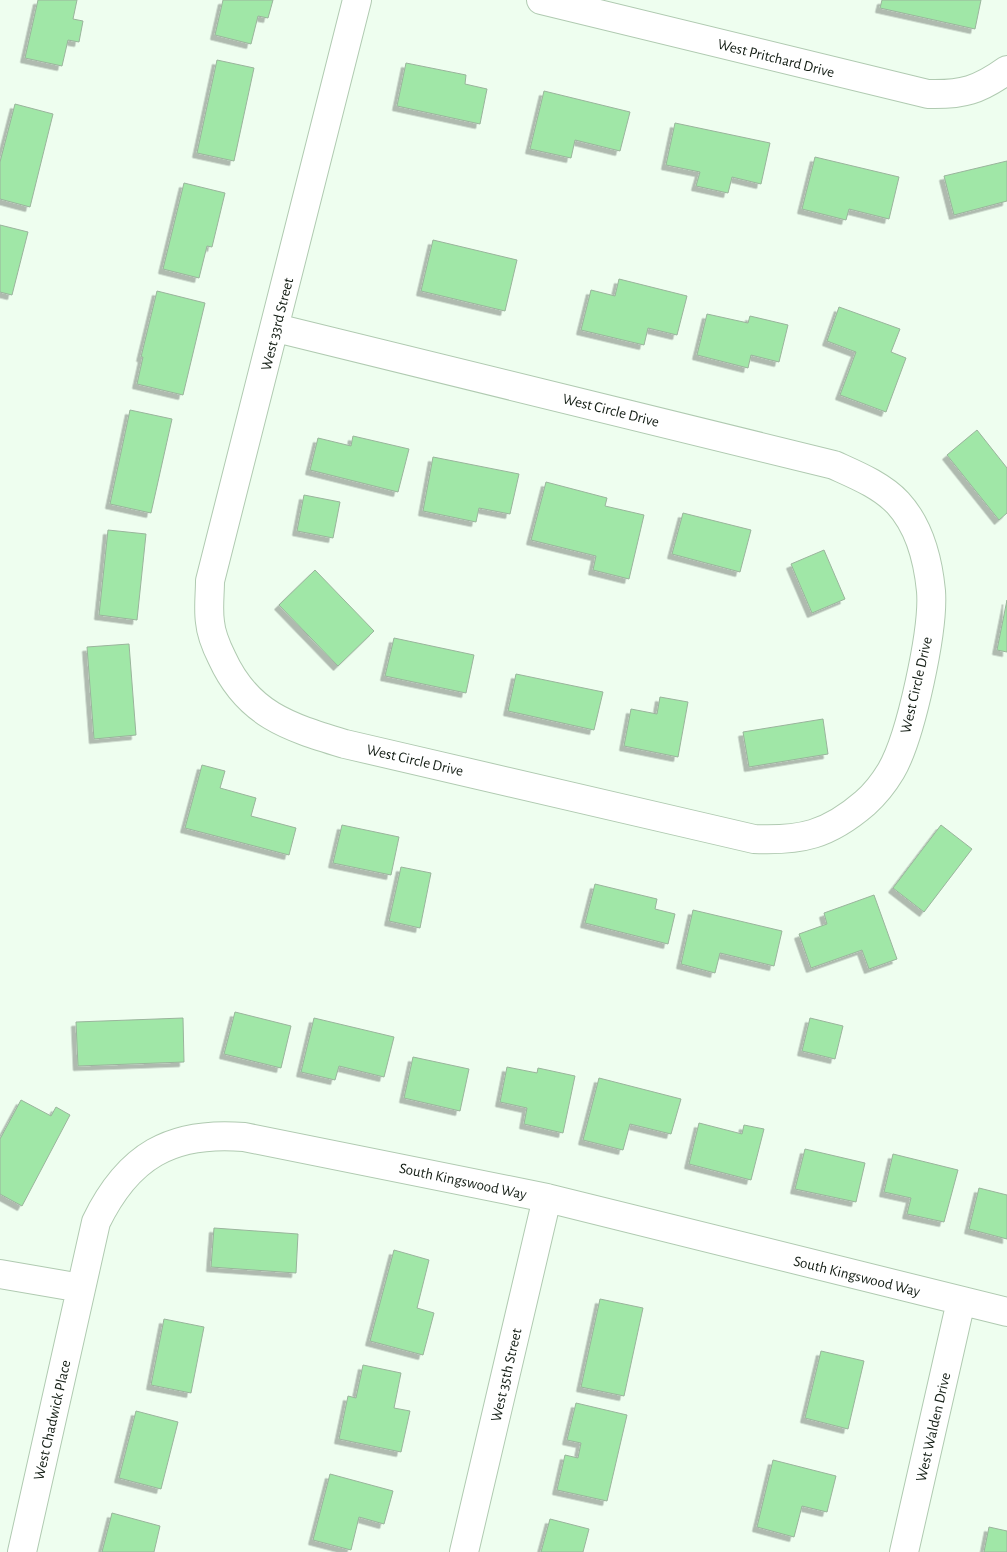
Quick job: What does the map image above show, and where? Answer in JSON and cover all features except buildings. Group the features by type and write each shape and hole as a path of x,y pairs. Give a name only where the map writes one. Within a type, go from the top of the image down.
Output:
{"street":[{"name":"West 33rd Street","path":"217,648 210,623 210,580 276,328 357,0"},
{"name":"West Pritchard Drive","path":"541,0 928,94 953,94 968,91 987,84 1007,70"},
{"name":"West Circle Drive","path":"217,648 227,670 244,695 264,713 302,731 345,744 754,839 786,840 820,833 844,819 866,802 891,770 905,735 930,621 931,592 927,562 922,543 913,526 898,504 869,481 843,469 276,328"},
{"name":"South Kingswood Way","path":"81,1288 96,1222 108,1198 136,1164 177,1142 222,1135 244,1136 548,1198 1007,1312"},
{"name":"West 35th Street","path":"464,1552 548,1198"},
{"path":"0,1274 81,1288"},
{"name":"West Chadwick Place","path":"22,1552 81,1288"},
{"name":"West Walden Drive","path":"904,1552 961,1302"}]}
